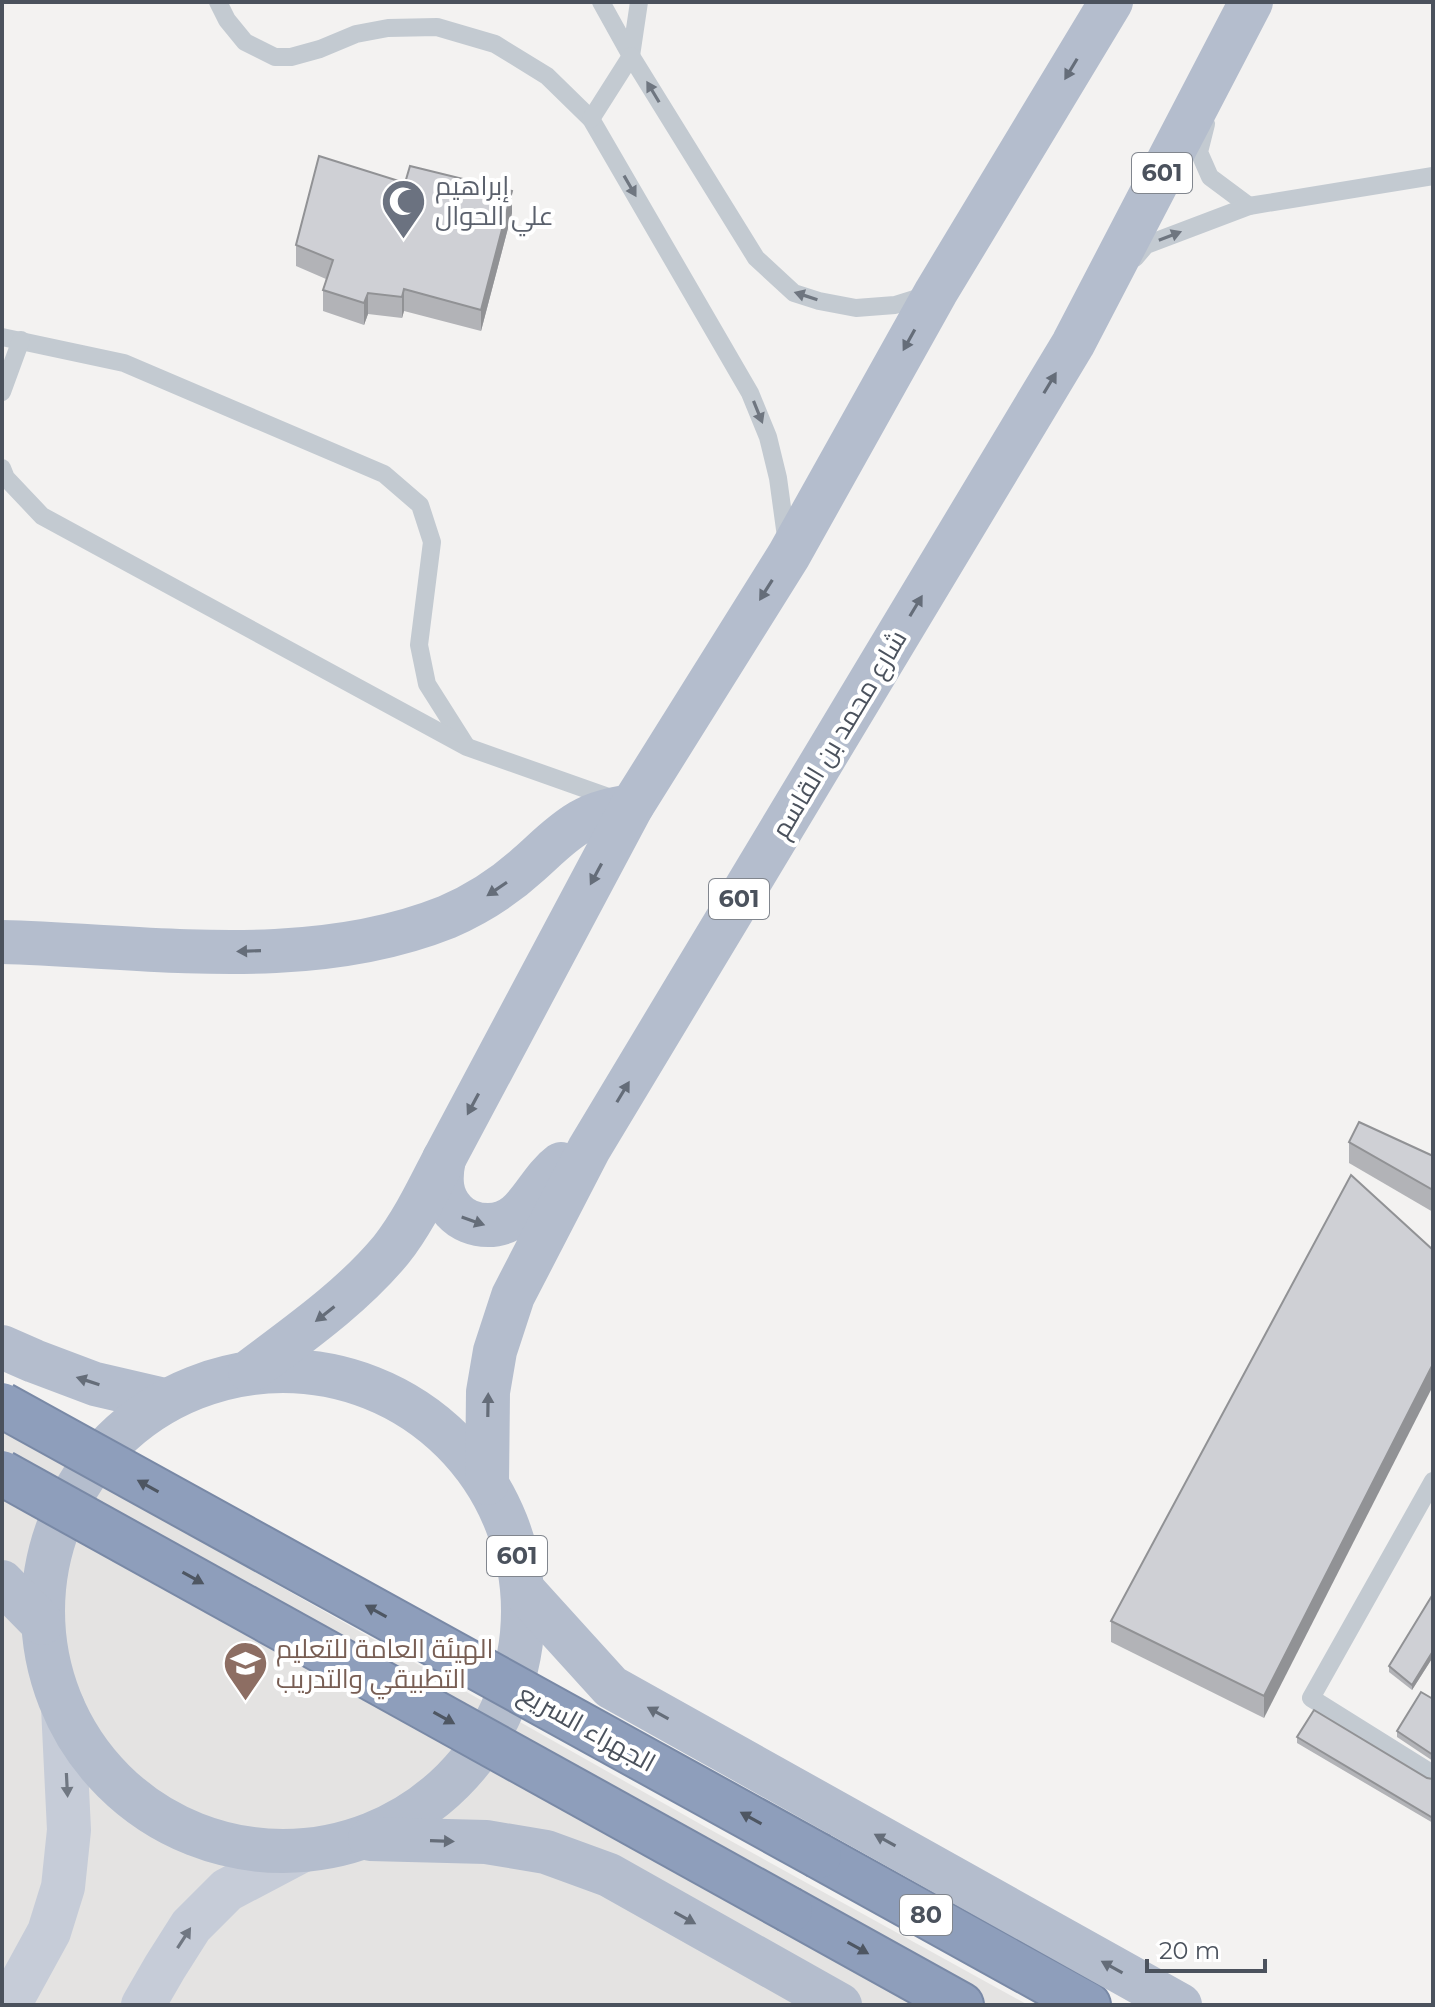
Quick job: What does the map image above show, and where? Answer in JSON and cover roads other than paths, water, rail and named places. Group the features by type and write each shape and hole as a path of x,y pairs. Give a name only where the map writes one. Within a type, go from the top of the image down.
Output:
{"highway":[{"name":"الجهراء السريع","path":"2,1405 1088,2005"},
{"name":"80","path":"2,1473 961,2005"}],"main road":[{"name":"601","path":"250,1371 344,1299 391,1249 420,1207 632,806 789,555 936,292 1111,2"},
{"name":"شارع محمد بن القاسم","path":"487,1483 488,1392 495,1351 513,1296 589,1149 1073,344 1251,2"},
{"path":"2,942 213,952 309,949 360,943 448,916 508,882 582,820 632,806"},
{"path":"444,1159 441,1187 446,1201 466,1220 480,1225 495,1225 520,1213 553,1170 589,1149"},
{"path":"2,1347 95,1384 164,1400"},
{"name":"601","path":"296,1369 341,1377 385,1392 425,1416 459,1447 487,1483 511,1535 523,1590 522,1635 514,1680 497,1722 473,1760 441,1793 405,1819 364,1838 333,1847 301,1851 258,1850 217,1843 177,1827 141,1805 110,1777 83,1744 63,1707 48,1666 42,1623 44,1578 54,1535 71,1494 96,1457 127,1425 164,1400 205,1382 250,1371 296,1369"},
{"path":"2,1582 42,1623"},
{"name":"الجهراء السريع","path":"523,1590 611,1687 1180,2005"},
{"path":"364,1838 486,1842 546,1852 609,1875 840,2005"}],"street":[{"path":"9,2005 49,1932 63,1887 69,1830 63,1707"},
{"path":"143,2005 191,1926 227,1890 301,1851"}],"lane":[{"path":"218,2 227,20 245,42 275,57 291,57 356,34 388,28 437,27 495,44 547,76 591,119 750,393 768,437 778,478 789,555"},
{"path":"601,2 756,258 794,293 856,308 895,305 936,292"},
{"path":"591,119 631,56 639,2"},
{"path":"1223,52 1199,152 1210,177 1249,206"},
{"path":"1094,306 1146,245 1249,206 1433,176"},
{"path":"2,337 124,363 384,474 420,505 432,542 419,645 427,684 467,747"},
{"path":"2,392 21,340"},
{"path":"2,468 6,478 42,516 467,747 632,806"},
{"path":"1433,1481 1311,1698 1433,1774"}],"place":[{"name":"إبراهيم علي الحوال","path":"404,240"},
{"name":"الهيئة العامة للتعليم التطبيقي والتدريب","path":"245,1703"}]}
